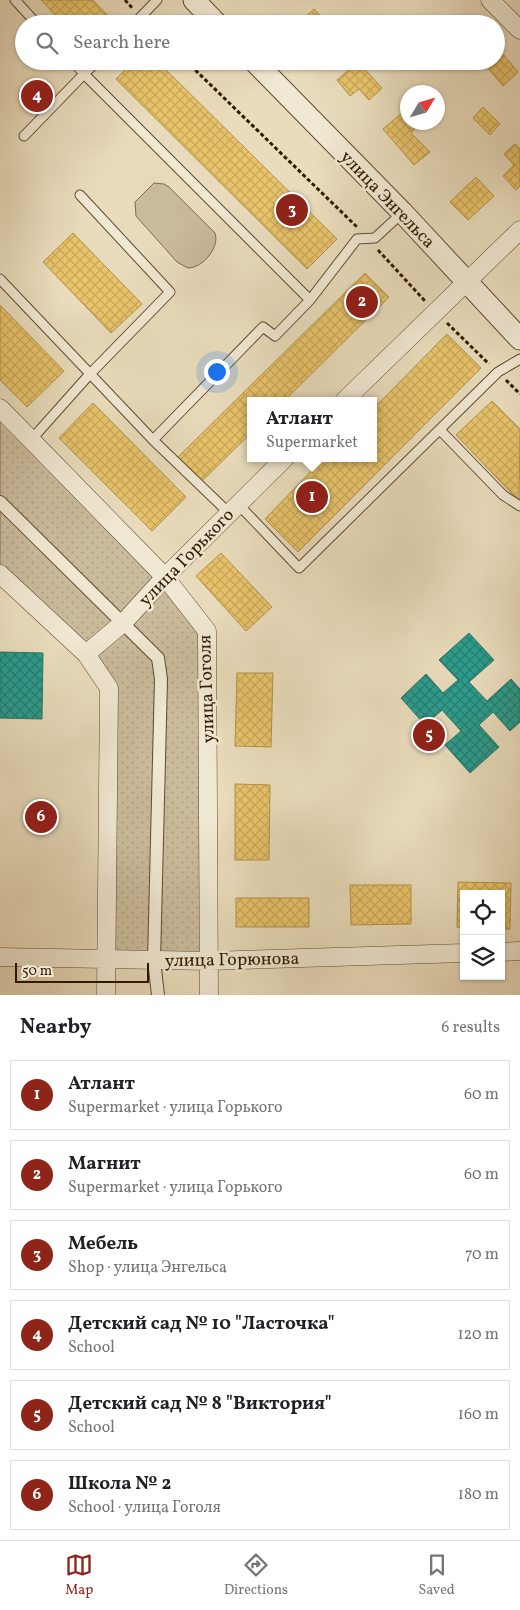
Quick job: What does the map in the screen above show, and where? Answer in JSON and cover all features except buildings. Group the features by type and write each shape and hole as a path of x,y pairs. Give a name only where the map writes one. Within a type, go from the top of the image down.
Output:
{"street":[{"path":"194,0 208,15"},
{"path":"490,0 520,30"},
{"name":"улица Энгельса","path":"263,70 402,212 520,339"},
{"path":"348,397 520,230"},
{"name":"улица Гоголя","path":"0,408 165,577 207,631 209,995"},
{"name":"улица Горького","path":"86,654 124,622 165,577 281,462"},
{"path":"0,502 124,622 158,658 161,679 154,960 158,995"},
{"path":"0,574 86,654 109,688 106,995"},
{"path":"505,952 520,951"},
{"name":"улица Горюнова","path":"0,957 210,961 460,953"}],"lane":[{"path":"15,0 29,15"},
{"path":"143,15 158,0"},
{"path":"81,70 310,300"},
{"path":"24,136 88,70"},
{"path":"31,440 89,375 170,292 80,195"},
{"path":"153,440 263,327 275,336 310,300 357,239 375,238 402,212"},
{"path":"0,279 89,375 153,440 234,508 300,568 498,372 520,359"},
{"path":"440,430 503,495 520,506"}],"shaded area":[{"path":"154,183 164,184 169,187 215,233 216,239 213,250 204,261 194,267 188,268 177,262 136,216 135,202"},
{"path":"0,408 207,631 210,961 107,959 109,688 0,574"}],"place":[{"name":"Детский сад № 10 \"Ласточка\"","path":"37,96"},
{"name":"Мебель","path":"292,210"},
{"name":"Магнит","path":"362,302"},
{"name":"Атлант","path":"312,497"},
{"name":"Детский сад № 8 \"Виктория\"","path":"429,735"},
{"name":"Школа № 2","path":"41,817"}]}
